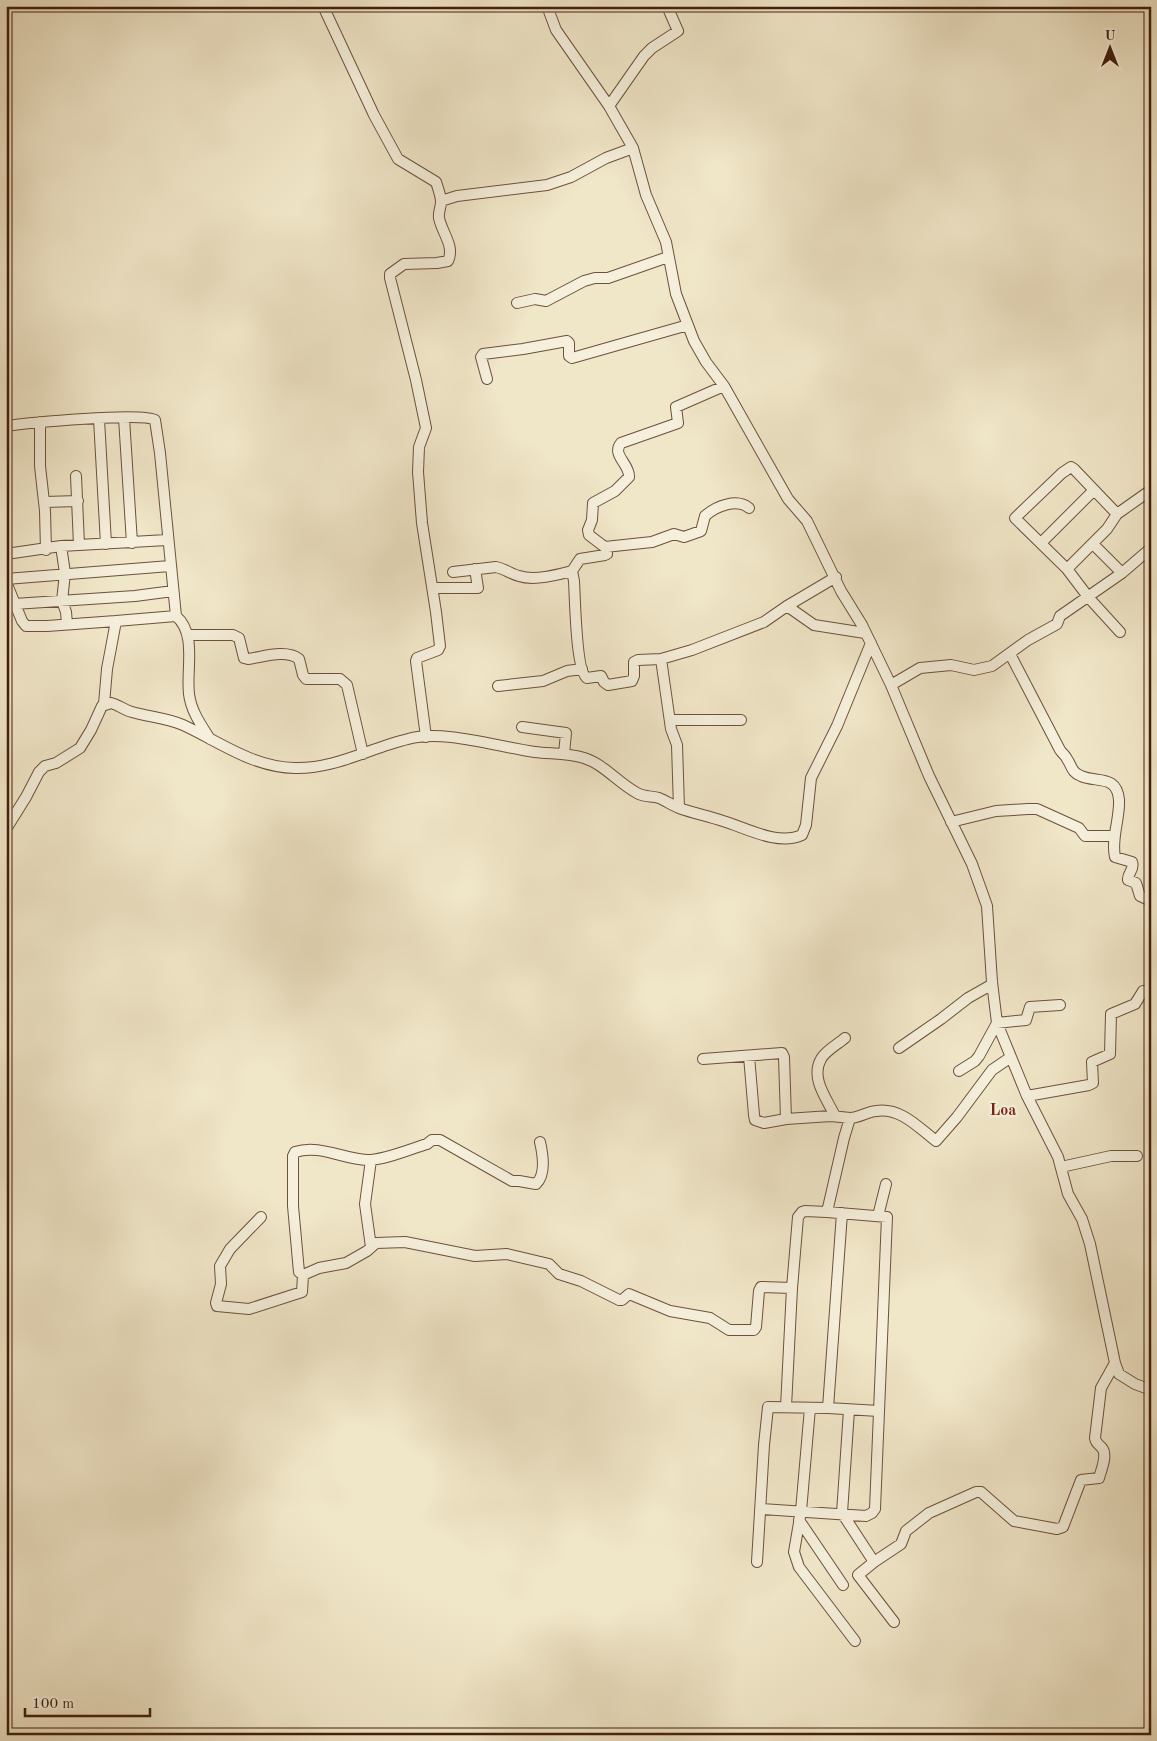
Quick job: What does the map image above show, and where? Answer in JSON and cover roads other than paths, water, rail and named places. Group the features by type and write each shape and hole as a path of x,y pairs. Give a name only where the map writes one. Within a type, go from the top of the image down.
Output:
{"street":[{"path":"323,6 374,115 398,159 436,182 441,201 440,220 450,244 450,257 448,261 404,264 390,274 426,428 419,447 418,472 422,523 440,646 438,650 417,658 416,661 426,737"},
{"path":"547,6 556,30 609,106 633,148 646,196 666,242 676,294 694,341 706,362 724,386 788,498 807,521 836,577 841,591 871,643 950,822 972,864 987,906 997,1023 1027,1096 1052,1144 1061,1167 1068,1194 1082,1219 1090,1244 1115,1363 1119,1374 1135,1384 1151,1390"},
{"path":"609,106 644,56 652,48 678,31 667,6"},
{"path":"441,201 457,196 547,185 571,177 606,158 633,148"},
{"path":"517,303 535,299 546,301 584,281 595,278 608,278 668,257"},
{"path":"487,379 481,357 484,354 568,341 569,356 572,358 688,325"},
{"path":"724,386 676,407 678,423 619,445 618,454 629,472 629,478 615,491 593,503 592,520 588,530 589,535 608,551 605,555 580,559 572,571 579,655 586,678 601,676 606,684 632,680 634,676 634,662 638,660 661,659 698,648 764,622 836,577"},
{"path":"6,426 40,422 151,417 157,423 167,540 176,616 181,621 188,636 189,695 198,720 210,739"},
{"path":"124,418 132,543"},
{"path":"99,419 106,544"},
{"path":"40,422 40,466 45,502 46,550"},
{"path":"1116,514 1074,469 1068,468 1015,518 1067,569 1088,598 1120,632"},
{"path":"76,476 80,545"},
{"path":"1041,543 1094,490"},
{"path":"1067,569 1107,529 1116,514 1151,490"},
{"path":"45,502 78,501"},
{"path":"605,547 652,542 674,534 681,537 688,536 701,531 705,516 719,508 737,504 749,508"},
{"path":"6,554 46,550 61,546 167,540"},
{"path":"1093,544 1122,573"},
{"path":"61,546 65,573 62,601 68,624"},
{"path":"891,685 920,668 951,664 968,669 982,669 992,666 1028,640 1057,624 1060,616 1122,573 1151,548"},
{"path":"170,566 65,573 6,581 14,604 26,626 176,616"},
{"path":"453,572 496,567 524,577 551,576 572,571"},
{"path":"433,588 478,588 476,569"},
{"path":"14,604 135,596 173,591"},
{"path":"787,606 814,625 865,633"},
{"path":"6,829 39,772 45,766 56,763 80,748 91,730 98,712 104,704 107,669 116,621"},
{"path":"188,636 234,635 239,638 244,658 294,655 299,659 306,680 340,679 347,685 364,754"},
{"path":"104,704 111,703 128,711 173,722 246,758 264,764 294,768 316,767 364,754 408,738 426,737 449,737 534,752 564,754 585,758 606,770 639,795 656,797 679,808 754,832 789,839 802,835 806,825 811,778 837,726 871,643"},
{"path":"1010,654 1072,770 1081,776 1108,781 1115,788 1119,799 1114,836 1115,857 1133,863 1128,880 1136,883 1140,896 1151,901"},
{"path":"661,659 671,729 677,745 679,808"},
{"path":"498,686 543,681 566,671 582,668"},
{"path":"670,720 741,720"},
{"path":"522,727 566,733 564,754"},
{"path":"950,822 989,812 1028,809 1045,812 1079,828 1085,836 1114,836"},
{"path":"899,1048 968,998 991,985 992,982"},
{"path":"1027,1096 1091,1084 1093,1080 1092,1062 1110,1054 1111,1014 1135,1004 1143,990 1151,991"},
{"path":"997,1023 1026,1020 1030,1007 1060,1005"},
{"path":"959,1071 975,1061 979,1056 997,1023"},
{"path":"835,1116 818,1082 817,1075 821,1059 845,1038"},
{"path":"703,1059 779,1052 784,1055 786,1119"},
{"path":"749,1056 756,1120 764,1123 786,1119 835,1116 857,1118 876,1110 891,1111 902,1114 936,1140 957,1118 992,1070 1011,1057"},
{"path":"827,1212 850,1118"},
{"path":"261,1218 230,1249 220,1266 220,1284 216,1305 220,1307 249,1309 300,1294 302,1291 303,1275 299,1272 293,1210 294,1153 310,1148 354,1159 371,1160 427,1144 432,1140 440,1140 512,1182 519,1181 536,1184 539,1182 544,1160 540,1142"},
{"path":"1061,1167 1111,1156 1137,1156"},
{"path":"371,1160 365,1204 371,1247"},
{"path":"878,1216 886,1184"},
{"path":"761,1509 800,1515 842,1513 866,1516 872,1514 875,1508 887,1217 805,1211 799,1214 792,1288 786,1407"},
{"path":"828,1408 842,1213"},
{"path":"303,1275 317,1269 346,1263 379,1243 405,1242 475,1256 507,1254 549,1264 559,1274 581,1281 619,1300 622,1300 629,1294 670,1311 710,1318 729,1330 753,1330 757,1322 759,1289 764,1287 792,1288"},
{"path":"894,1622 858,1574 902,1544 907,1530 929,1512 954,1503 976,1492 983,1493 1014,1522 1057,1529 1063,1527 1081,1480 1099,1478 1105,1454 1103,1449 1096,1443 1095,1438 1100,1391 1115,1363"},
{"path":"757,1562 768,1407 879,1411"},
{"path":"810,1408 800,1515 794,1552 799,1567 856,1641"},
{"path":"849,1410 842,1513 874,1562"},
{"path":"800,1515 842,1585"}],"district":[{"name":"Loa","path":"1003,1109"}]}
